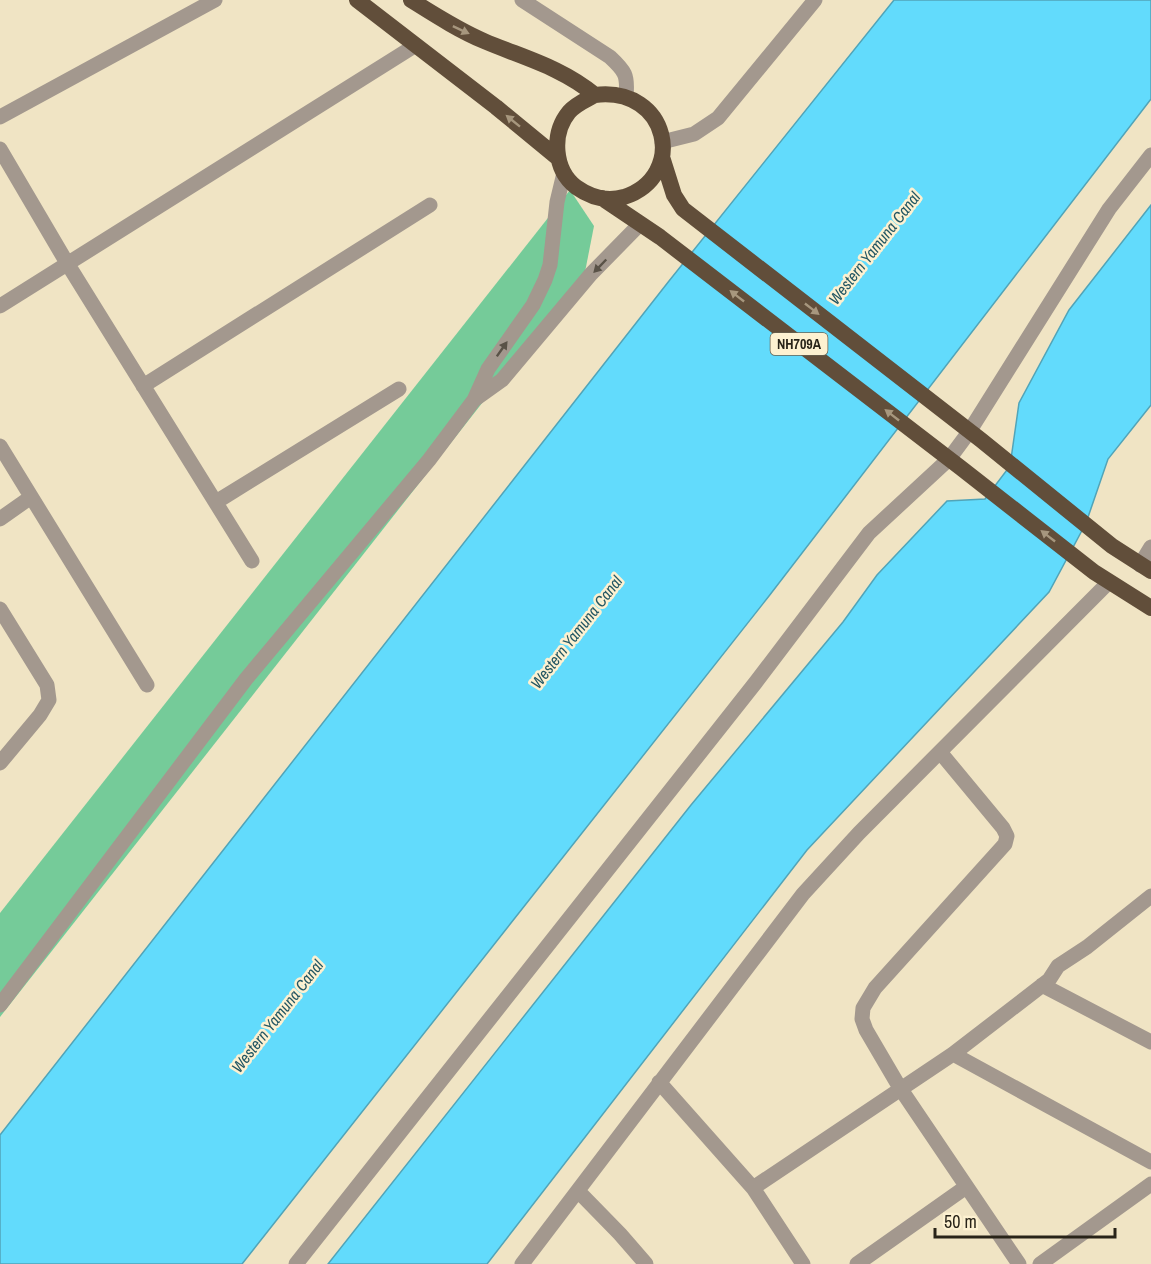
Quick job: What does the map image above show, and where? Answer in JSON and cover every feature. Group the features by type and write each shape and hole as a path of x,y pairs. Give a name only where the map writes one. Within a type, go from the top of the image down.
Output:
{"highway":[{"name":"NH709A","path":"357,0 416,45 561,165 574,185 587,194 602,198 660,237 1094,573 1151,608"},
{"path":"411,0 449,25 556,69 577,80 596,95"},
{"path":"561,165 557,142 561,126 569,112 581,102 596,95 611,93 626,96"},
{"name":"NH709A","path":"626,96 640,103 659,127 662,149 674,195 683,209 970,432 1112,546 1145,568"},
{"path":"602,198 618,199 633,194 646,184 656,172 662,149"}],"street":[{"path":"0,117 215,0"},
{"path":"522,0 610,57 621,68 627,81 626,96"},
{"path":"662,149 694,134 718,118 814,0"},
{"path":"0,306 416,45"},
{"path":"0,149 252,561"},
{"path":"296,1264 748,692 869,533 949,459 970,432 1109,209 1151,155"},
{"path":"0,1005 246,679 429,460 474,400 488,369 533,305 546,280 550,265 561,165"},
{"path":"143,386 430,205"},
{"path":"474,400 502,380 591,274 640,224"},
{"path":"216,502 399,389"},
{"path":"0,446 147,685"},
{"path":"0,519 31,497"},
{"path":"1145,568 1151,547"},
{"path":"522,1264 803,894 859,833 1108,583"},
{"path":"0,609 47,685 49,700 40,715 0,763"},
{"path":"940,752 1003,828 1007,836 1005,844 875,988 863,1008 862,1018 866,1030 900,1088 1019,1264"},
{"path":"753,1188 953,1054 1049,980 1058,966 1087,947 1151,896"},
{"path":"1042,985 1151,1042"},
{"path":"953,1054 1151,1162"},
{"path":"659,1082 753,1188 803,1264"},
{"path":"1040,1264 1151,1184"},
{"path":"857,1264 966,1187"},
{"path":"578,1191 646,1264"}],"green space":[{"path":"570,190 594,226 585,272 0,1017 0,913"}],"water":[{"name":"Western Yamuna Canal","path":"894,0 1151,0 1151,99 769,596 242,1264 0,1264 0,1135 669,281"},
{"path":"1151,205 1151,405 1108,459 1086,523 1049,592 807,850 487,1264 328,1264 691,805 843,622 877,575 947,501 985,499 1010,466 1019,403 1069,310"}]}
